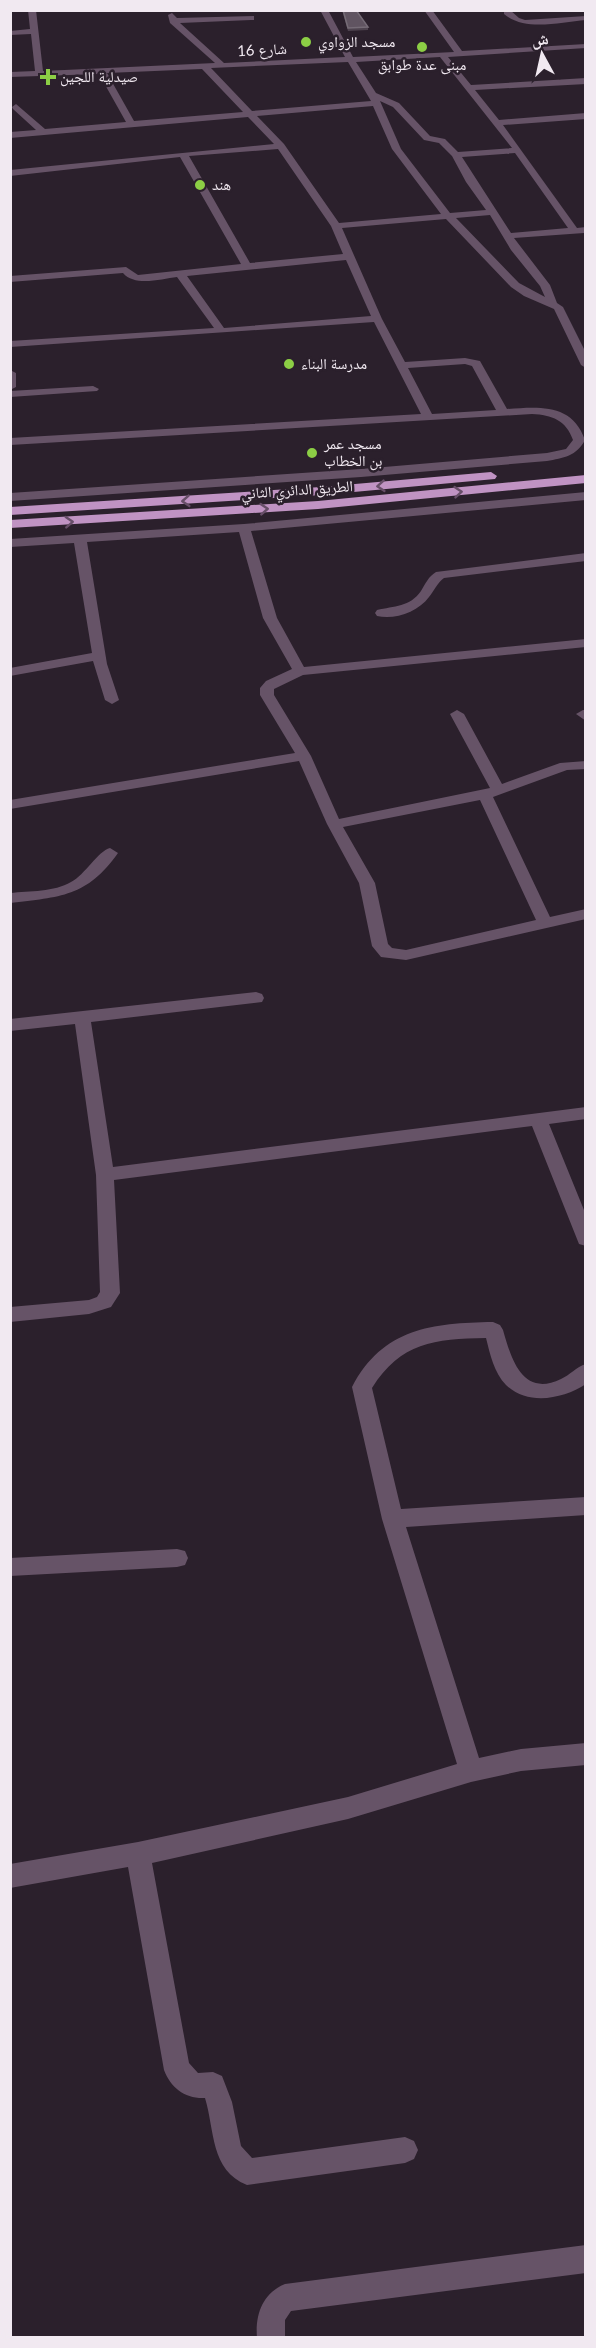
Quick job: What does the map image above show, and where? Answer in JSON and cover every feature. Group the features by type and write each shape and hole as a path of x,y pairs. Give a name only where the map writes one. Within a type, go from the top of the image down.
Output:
{"highway":[{"name":"الطريق الدائري الثاني","path":"10,511 333,490 585,467"},
{"name":"الطريق الدائري الثاني","path":"10,524 318,505 585,479"}],"street":[{"path":"32,10 39,74"},
{"path":"172,10 173,21 223,66"},
{"path":"324,10 339,44 352,60 348,72"},
{"path":"428,10 460,54"},
{"path":"581,10 585,12"},
{"path":"507,12 516,20 525,22 585,18"},
{"path":"173,21 251,18"},
{"path":"10,33 33,32"},
{"path":"339,44 389,58"},
{"name":"شارع 16","path":"10,75 352,60 585,46"},
{"path":"300,62 320,53"},
{"path":"442,55 518,150 574,230"},
{"path":"300,62 348,72 389,58"},
{"path":"205,67 281,146 336,225 377,319 429,418"},
{"path":"102,71 132,125"},
{"path":"348,72 374,99 397,149 450,216 520,290 552,303 559,309 585,365"},
{"path":"469,88 585,81"},
{"path":"10,135 132,125 374,99 396,105 427,138 442,141 456,155 507,236 545,285 552,303"},
{"path":"16,107 44,133"},
{"path":"381,115 405,114"},
{"path":"496,123 585,116"},
{"path":"10,173 281,146"},
{"path":"456,155 518,150"},
{"path":"183,154 248,268"},
{"path":"336,225 493,212"},
{"path":"507,236 585,230"},
{"path":"10,279 122,270 126,270 135,278 351,256"},
{"path":"180,274 221,332"},
{"path":"10,344 221,332 377,319"},
{"path":"403,365 468,361 477,363 502,413"},
{"path":"10,373 10,387"},
{"path":"10,394 93,388"},
{"path":"10,442 539,411 560,415 573,423 579,437 579,443 565,453 547,457 350,474 10,497"},
{"path":"10,543 244,528 585,496"},
{"path":"244,528 270,618 300,671"},
{"path":"80,539 99,656 111,700"},
{"path":"382,614 396,613 412,606 424,596 434,578 441,574 585,557"},
{"path":"585,643 300,671 267,688 267,694 304,756 334,824 367,884 380,945 387,953 406,955 585,914"},
{"path":"10,672 99,656"},
{"path":"457,714 545,923"},
{"path":"10,805 304,756"},
{"path":"334,824 491,792 565,766 585,765"},
{"path":"10,898 72,890 96,872 110,853"},
{"path":"10,1025 256,998"},
{"path":"10,1315 90,1307 104,1302 110,1293 105,1175 82,1016"},
{"path":"105,1175 585,1113"},
{"path":"538,1119 585,1239"},
{"path":"471,1771 393,1519 362,1387 382,1358 407,1342 453,1332 494,1330 507,1371 521,1387 545,1391 561,1389 577,1382 585,1372"},
{"path":"393,1519 585,1506"},
{"path":"10,1567 177,1558"},
{"path":"10,1876 138,1854 348,1808 471,1771 521,1760 585,1754"},
{"path":"138,1854 177,2070 193,2086 213,2085 219,2102 229,2153 247,2172 405,2150"},
{"path":"271,2337 269,2322 275,2305 285,2298 585,2259"}],"building":[{"path":"343,10 356,10 368,27 348,28"}],"place":[{"name":"مسجد الزواوي","path":"306,42"},
{"name":"مبنى عدة طوابق","path":"422,47"},
{"name":"صيدلية اللجين","path":"48,77"},
{"name":"هند","path":"200,185"},
{"name":"مدرسة البناء","path":"289,364"},
{"name":"مسجد عمر بن الخطاب","path":"312,453"}]}
